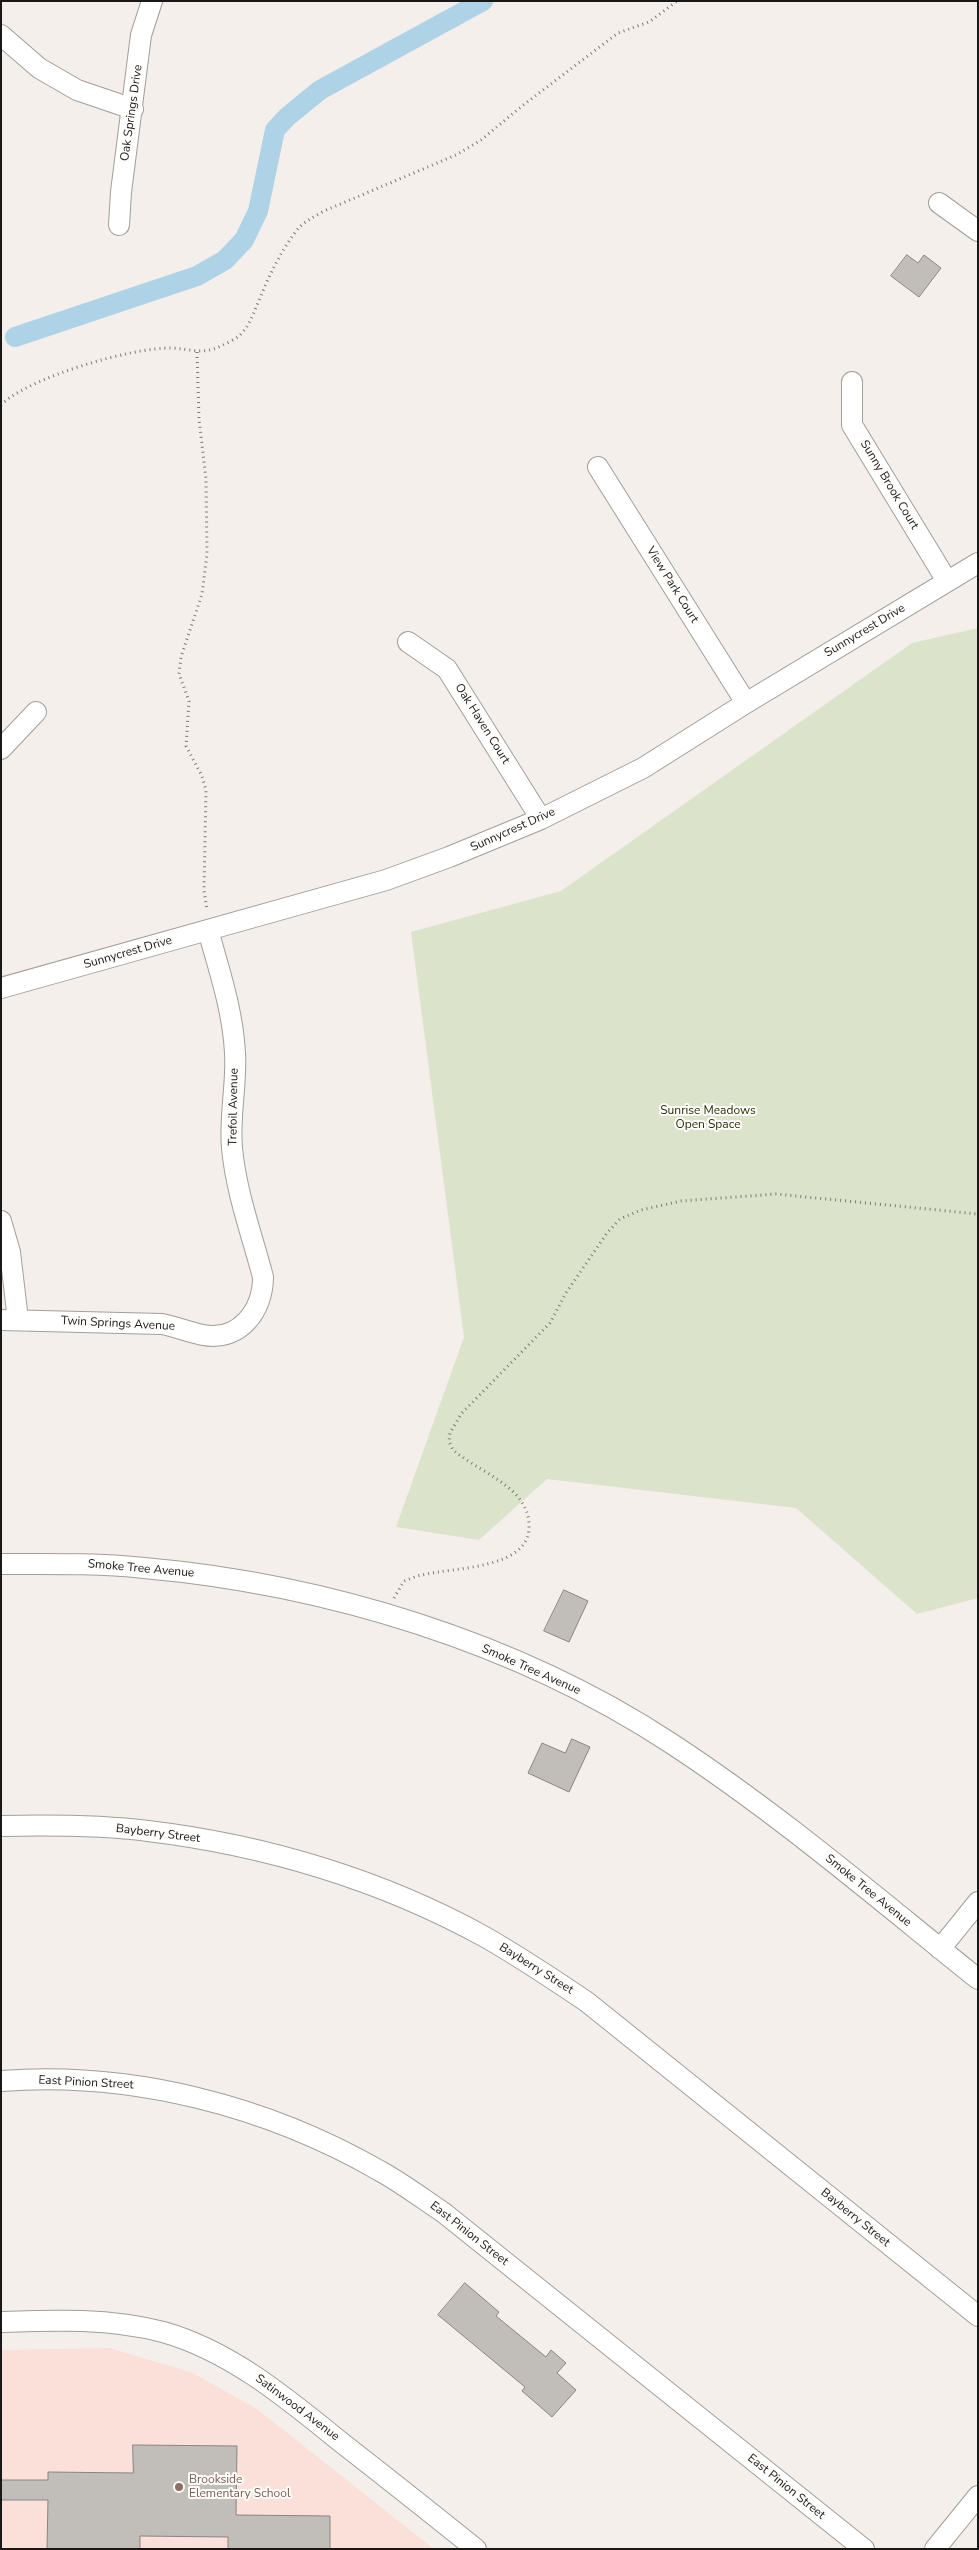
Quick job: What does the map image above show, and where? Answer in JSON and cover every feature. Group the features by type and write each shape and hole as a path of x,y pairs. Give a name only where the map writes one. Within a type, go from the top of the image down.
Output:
{"street":[{"name":"Oak Springs Drive","path":"119,225 121,192 134,109 142,35 152,1"},
{"path":"1,35 39,68 69,86 134,109"},
{"path":"938,202 978,231"},
{"name":"Sunny Brook Court","path":"852,382 852,425 947,581"},
{"name":"View Park Court","path":"598,467 746,703"},
{"name":"Sunnycrest Drive","path":"1,988 386,880 449,857 541,819 644,768 746,703 978,563"},
{"name":"Oak Haven Court","path":"408,642 447,669 541,819"},
{"path":"1,749 36,712"},
{"name":"Trefoil Avenue","path":"208,930 226,992 235,1053 232,1146 236,1176 263,1277 263,1292 258,1307 254,1312"},
{"path":"1,1221 10,1252 10,1320"},
{"name":"Twin Springs Avenue","path":"10,1320 162,1324 181,1327 202,1335 216,1336 243,1326 254,1312"},
{"name":"Smoke Tree Avenue","path":"1,1564 142,1567 214,1576 285,1588 388,1615 487,1650 553,1678 615,1710 668,1742 762,1807 978,1979"},
{"name":"Bayberry Street","path":"1,1826 71,1825 148,1830 224,1843 304,1862 377,1887 484,1937 533,1966 587,2002 978,2316"},
{"path":"940,1949 978,1902"},
{"name":"East Pinion Street","path":"1,2081 80,2080 138,2086 198,2098 259,2115 316,2137 381,2171 444,2213 864,2549"},
{"name":"Satinwood Avenue","path":"1,2322 71,2319 138,2326 165,2333 220,2357 274,2388 476,2549"},
{"path":"935,2549 978,2496"}],"path":[{"path":"1,405 24,388 42,379 89,364 140,352 172,348 197,352 220,347 240,336 252,320 270,274 293,234 304,222 324,211 456,155 481,140 610,39 649,22 677,1"},
{"path":"197,352 199,419 207,497 207,554 202,594 181,657 179,674 189,701 186,746 202,776 206,790 204,890 208,930"},
{"path":"388,1615 396,1592 404,1581 422,1575 466,1569 503,1560 523,1546 530,1532 529,1516 522,1502 510,1488 453,1450 449,1442 450,1433 461,1414 550,1322 566,1293 607,1233 620,1219 641,1210 680,1201 776,1194 978,1214"}],"shaded area":[{"name":"Brookside Elementary School","path":"110,2348 193,2373 257,2409 434,2549 1,2549 1,2350"}],"green space":[{"name":"Sunrise Meadows Open Space","path":"978,628 978,1598 917,1614 796,1508 547,1479 479,1540 396,1527 464,1337 411,932 561,891 912,643"}],"building":[{"path":"907,255 918,263 924,255 941,268 919,297 891,276"},
{"path":"564,1590 588,1601 569,1642 544,1631"},
{"path":"572,1739 590,1747 569,1792 528,1773 542,1743 565,1753"},
{"path":"465,2283 499,2312 496,2316 546,2357 551,2350 566,2363 557,2373 576,2390 552,2417 522,2391 525,2387 438,2315"},
{"path":"133,2445 237,2446 236,2515 330,2516 330,2549 228,2549 228,2537 140,2536 140,2549 47,2549 48,2500 1,2500 1,2480 48,2480 48,2472 133,2473"}],"waterway":[{"path":"15,337 197,276 225,260 244,240 258,211 275,130 287,117 320,90 483,1"}],"place":[{"name":"Brookside Elementary School","path":"179,2487"}]}
